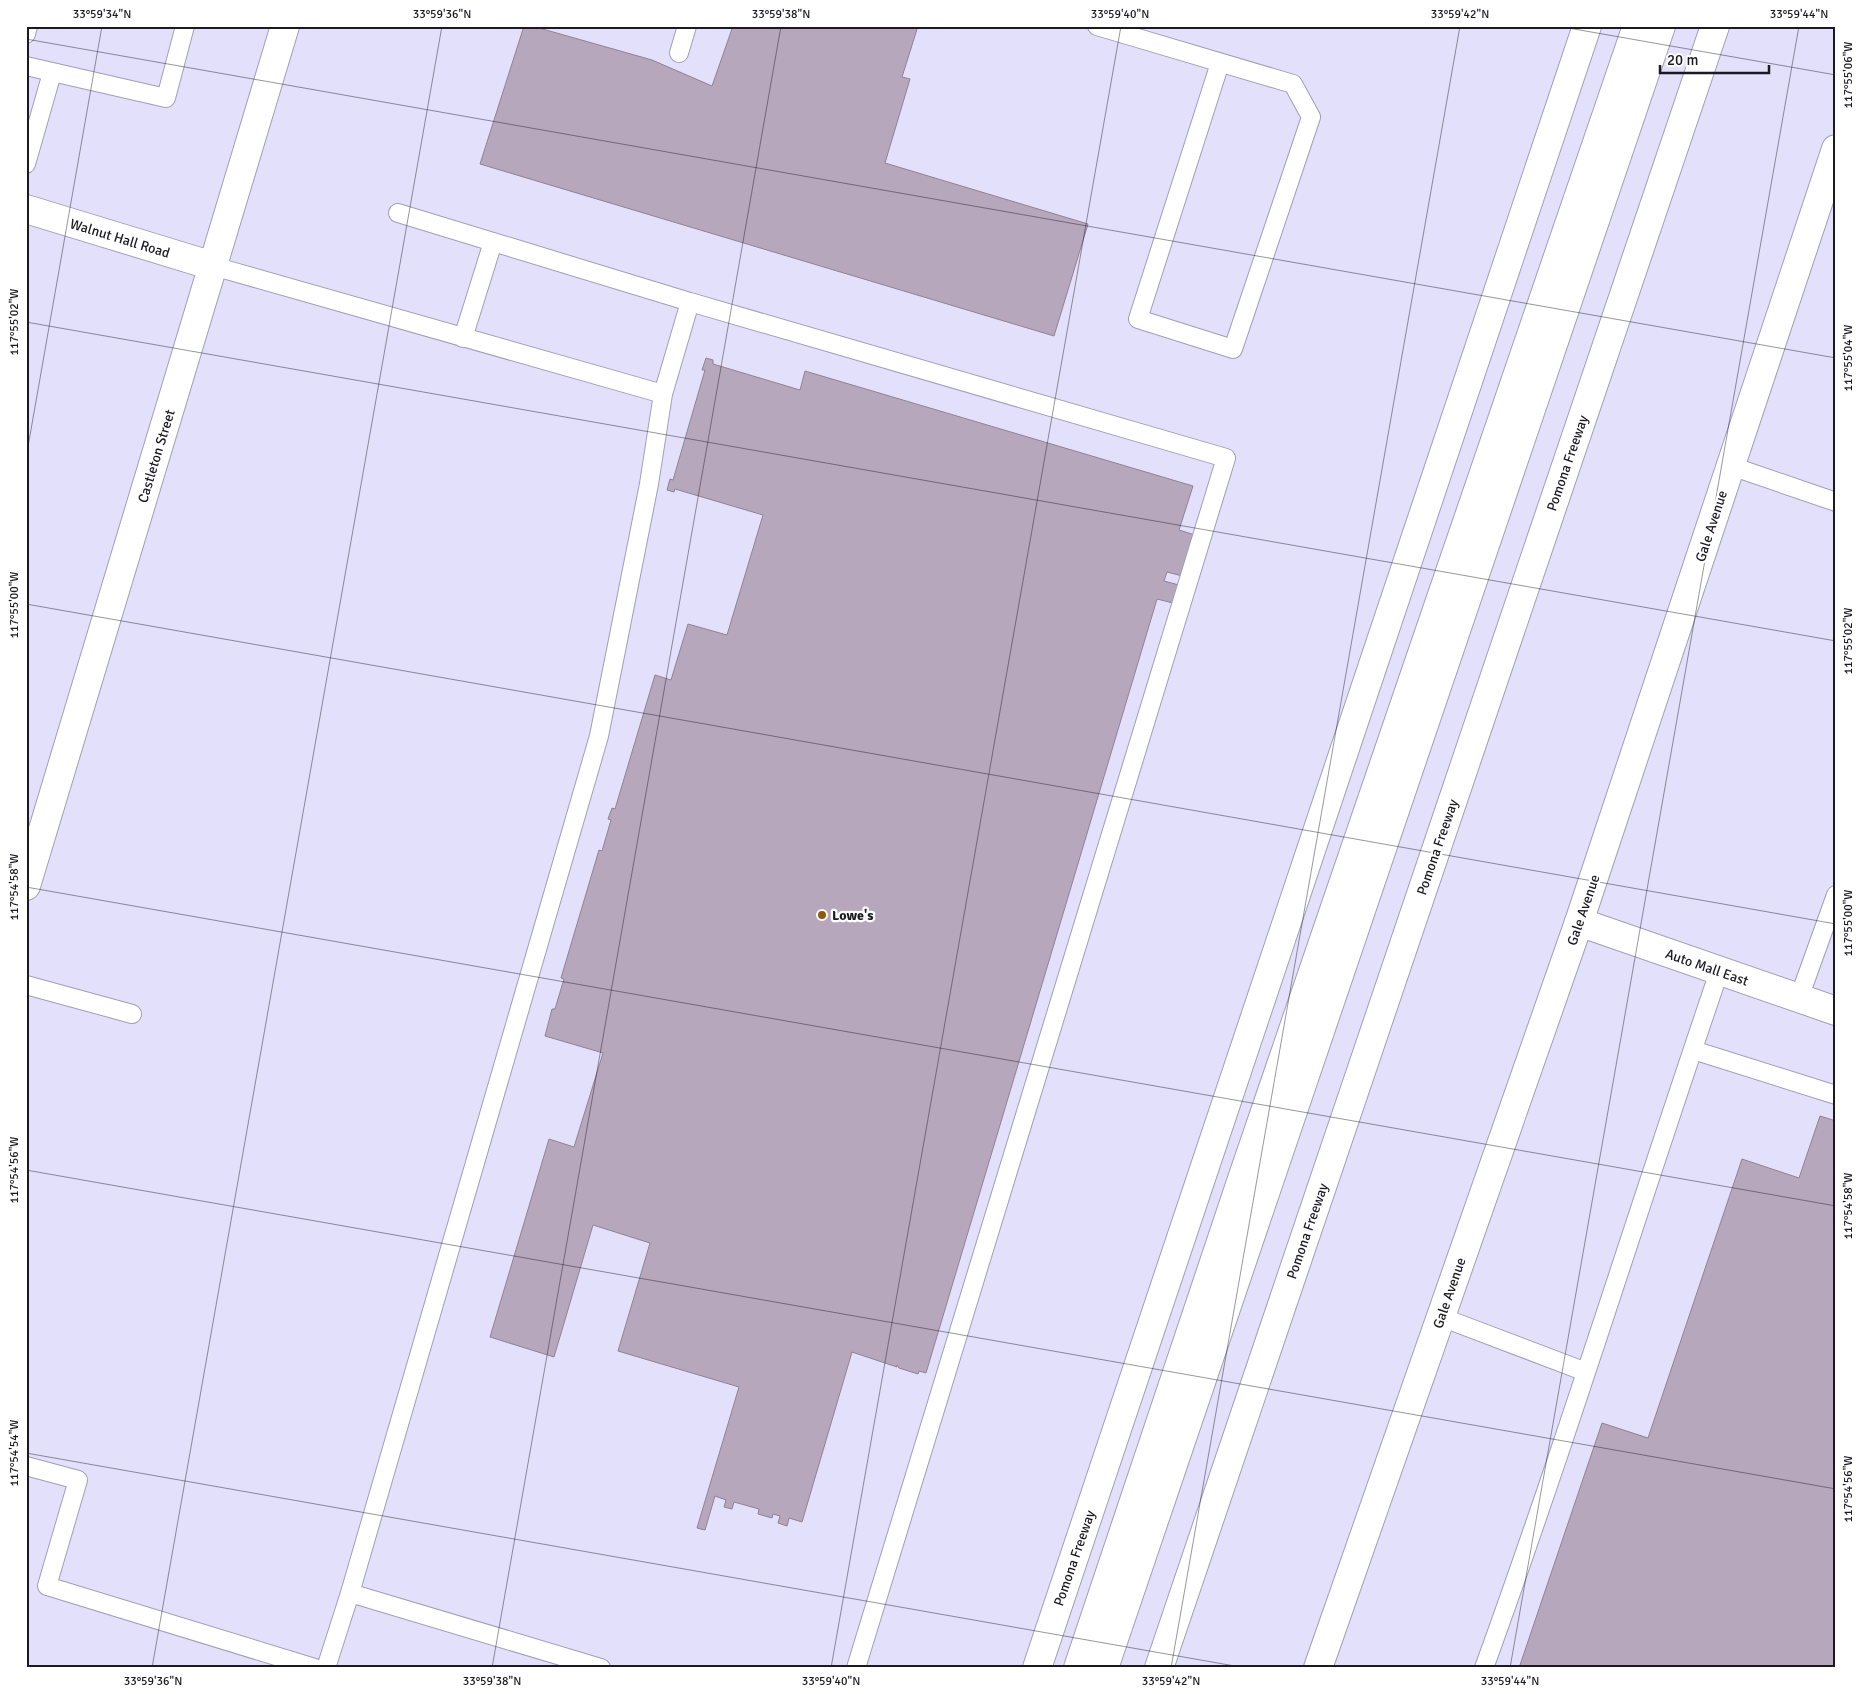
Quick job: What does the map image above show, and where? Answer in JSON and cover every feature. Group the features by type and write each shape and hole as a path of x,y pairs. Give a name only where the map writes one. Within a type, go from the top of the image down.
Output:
{"main road":[{"name":"Castleton Street","path":"26,886 285,26"},
{"name":"Pomona Freeway","path":"1037,1668 1587,26"},
{"path":"1078,1668 1240,1185 1637,26"},
{"path":"1104,1668 1661,26"},
{"name":"Pomona Freeway","path":"1159,1668 1714,26"},
{"name":"Gale Avenue","path":"1318,1668 1579,922 1836,149"},
{"name":"Walnut Hall Road","path":"26,209 213,266"},
{"name":"Auto Mall East","path":"1579,922 1719,972 1836,1010"}],"lane":[{"path":"26,34 28,26"},
{"path":"26,66 166,98 185,26"},
{"path":"679,53 688,26"},
{"path":"1097,26 1293,84 1311,117 1233,349 1138,319 1220,63"},
{"path":"26,164 52,73"},
{"path":"398,213 690,302 1226,458 856,1668"},
{"path":"463,338 493,242"},
{"path":"213,266 663,394"},
{"path":"326,1668 350,1593 599,736 649,484 663,394 690,302"},
{"path":"1731,466 1836,502"},
{"path":"1799,998 1836,895"},
{"path":"1484,1668 1546,1498 1719,972"},
{"path":"26,985 132,1014"},
{"path":"1693,1050 1836,1095"},
{"path":"1441,1317 1586,1372"},
{"path":"26,1466 78,1480 47,1586 315,1668"},
{"path":"350,1593 601,1668"}],"building":[{"path":"524,26 532,26 652,60 712,86 733,26 742,28 743,26 918,26 902,77 910,79 885,163 1088,224 1054,336 480,164"},
{"name":"Lowe's","path":"706,358 713,360 713,364 800,390 805,371 1193,486 1179,530 1198,536 1186,577 1167,572 1164,581 1179,585 1173,603 1157,599 926,1373 919,1371 918,1374 899,1368 897,1365 897,1367 852,1352 802,1522 789,1518 787,1526 778,1523 780,1516 773,1514 772,1518 758,1514 759,1509 734,1502 732,1509 724,1507 726,1500 715,1496 705,1530 697,1528 739,1387 618,1351 650,1243 593,1225 554,1357 490,1337 549,1139 574,1147 603,1053 545,1036 552,1009 555,1009 564,979 561,978 599,850 602,851 611,820 608,819 612,808 615,809 655,675 671,680 688,624 727,635 763,515 675,489 674,492 667,490 670,479 673,480 705,370 702,370"},
{"path":"1820,1116 1836,1121 1836,1668 1519,1668 1602,1423 1648,1438 1742,1159 1799,1178"}],"place":[{"name":"Lowe's","path":"822,915"}]}
